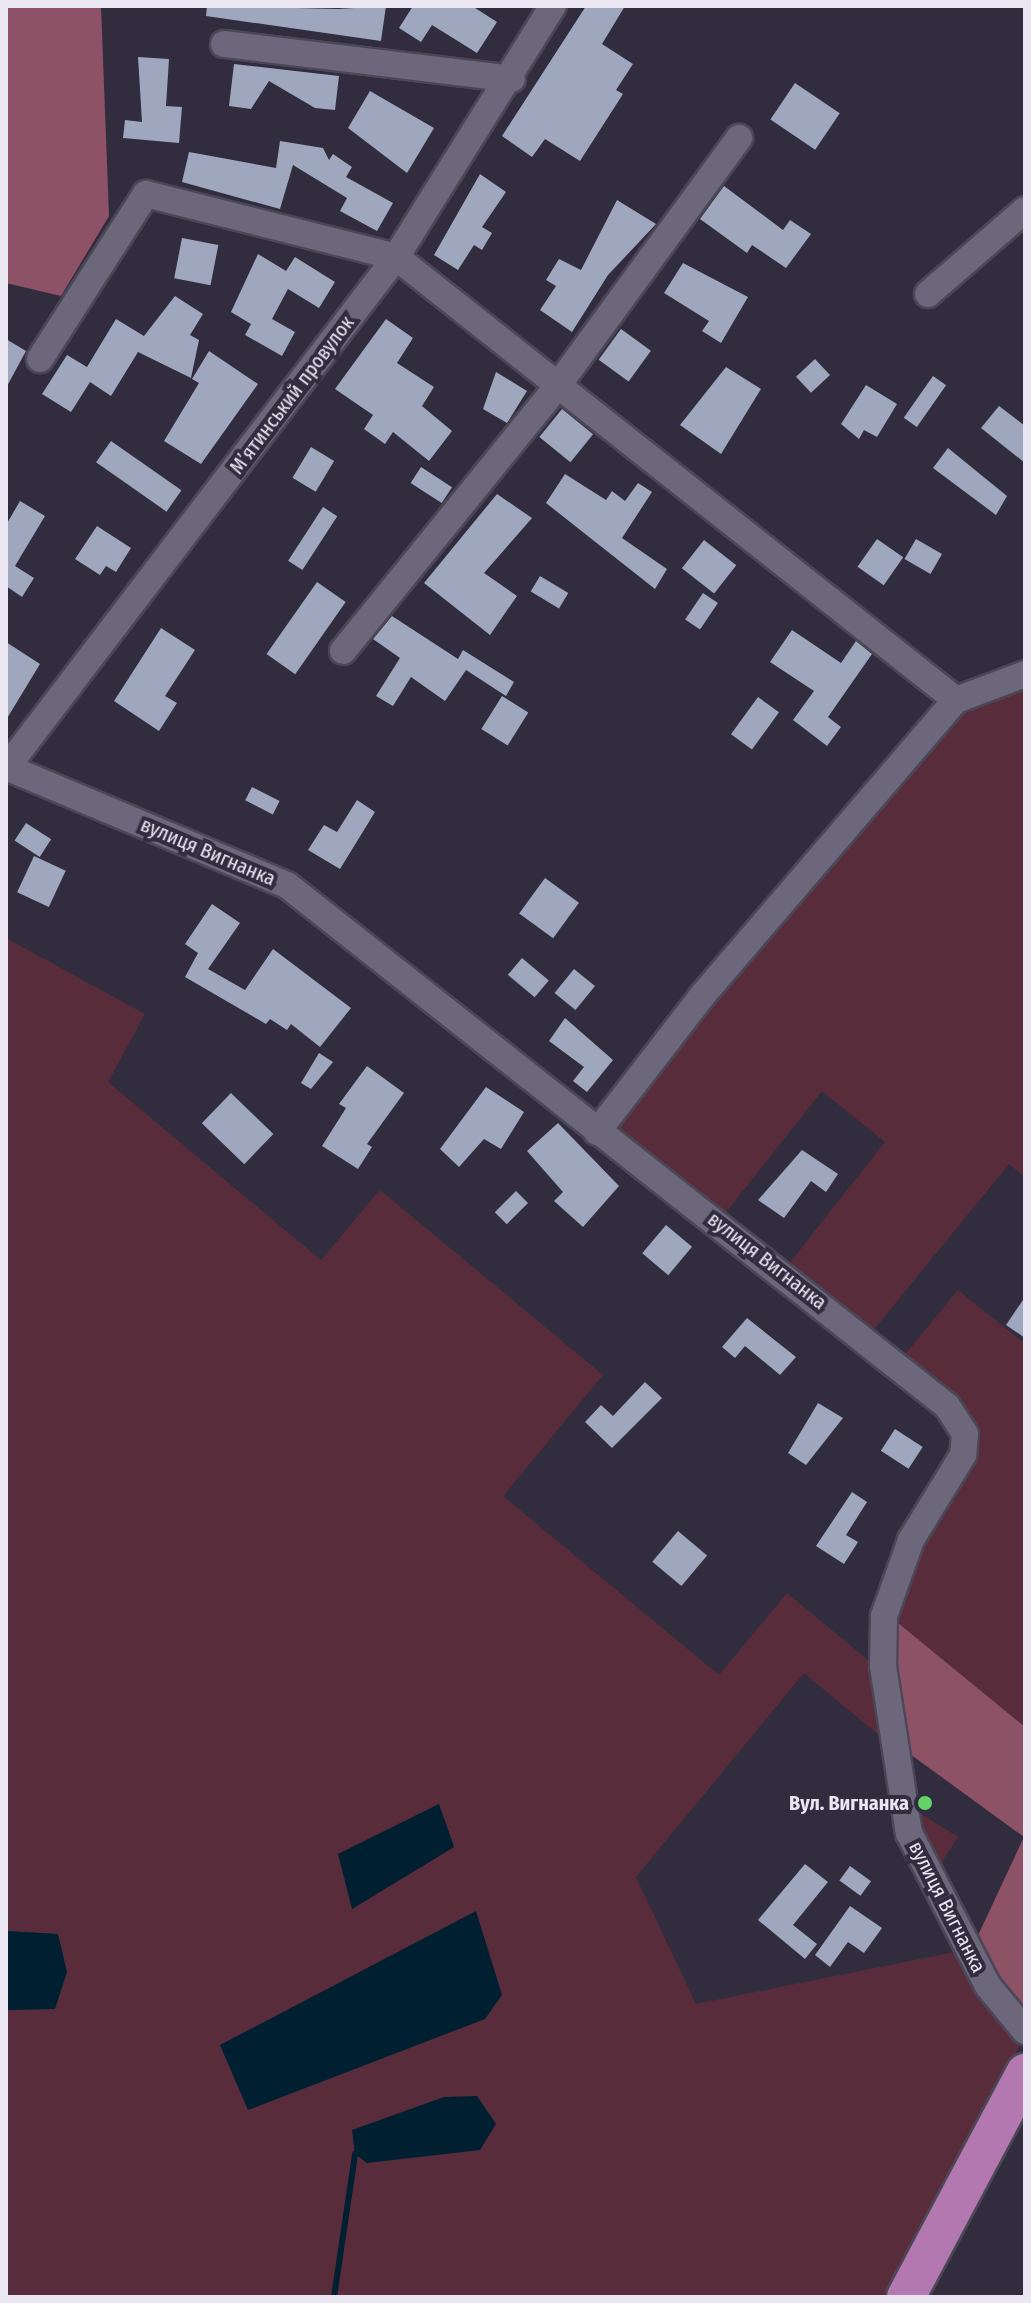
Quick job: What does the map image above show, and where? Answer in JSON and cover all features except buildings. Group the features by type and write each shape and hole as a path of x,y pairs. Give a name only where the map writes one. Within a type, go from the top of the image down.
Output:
{"highway":[{"path":"906,2297 1025,2073"}],"street":[{"name":"Мʼятинський провулок","path":"7,767 396,257 512,79 553,6"},
{"path":"224,44 512,79"},
{"path":"343,651 559,384 739,138"},
{"path":"40,359 146,194 396,257 956,700"},
{"path":"928,294 1025,210"},
{"path":"597,1132 702,996 956,700 1025,674"},
{"name":"вулиця Вигнанка","path":"7,767 287,885 597,1132 818,1300 947,1406 965,1434 963,1455 911,1540 888,1603 883,1666 909,1833 988,1986 1025,2031"}],"shaded area":[{"path":"6,6 101,6 109,216 61,296 6,283"},
{"path":"1025,683 1025,1177 1009,1164 871,1333 788,1265 885,1142 822,1091 723,1216 608,1130 708,1001 960,706"},
{"path":"6,938 145,1014 108,1082 321,1260 380,1190 603,1375 503,1496 719,1675 787,1593 875,1666 886,1741 804,1673 636,1877 696,2004 959,1951 1022,2041 886,2297 6,2297 6,2010 55,2009 58,1934 6,1931","holes":["439,1804 454,1847 352,1909 339,1854"]},
{"path":"958,1290 1025,1344 1025,1727 892,1618 918,1544 971,1457 902,1358"},
{"path":"892,1618 1025,1727 1025,2018 974,1944 1024,1837 903,1749"},
{"path":"912,1808 958,1837 937,1870"}],"water":[{"path":"439,1804 454,1847 352,1909 338,1854"},
{"path":"476,1911 502,1995 485,2019 248,2110 220,2045"},
{"path":"6,1931 58,1934 67,1972 55,2009 6,2010"},
{"path":"477,2096 496,2124 480,2150 367,2163 355,2154 352,2130 444,2097"}],"waterway":[{"path":"334,2297 355,2154"}],"place":[{"name":"Вул. Вигнанка","path":"925,1803"}]}
